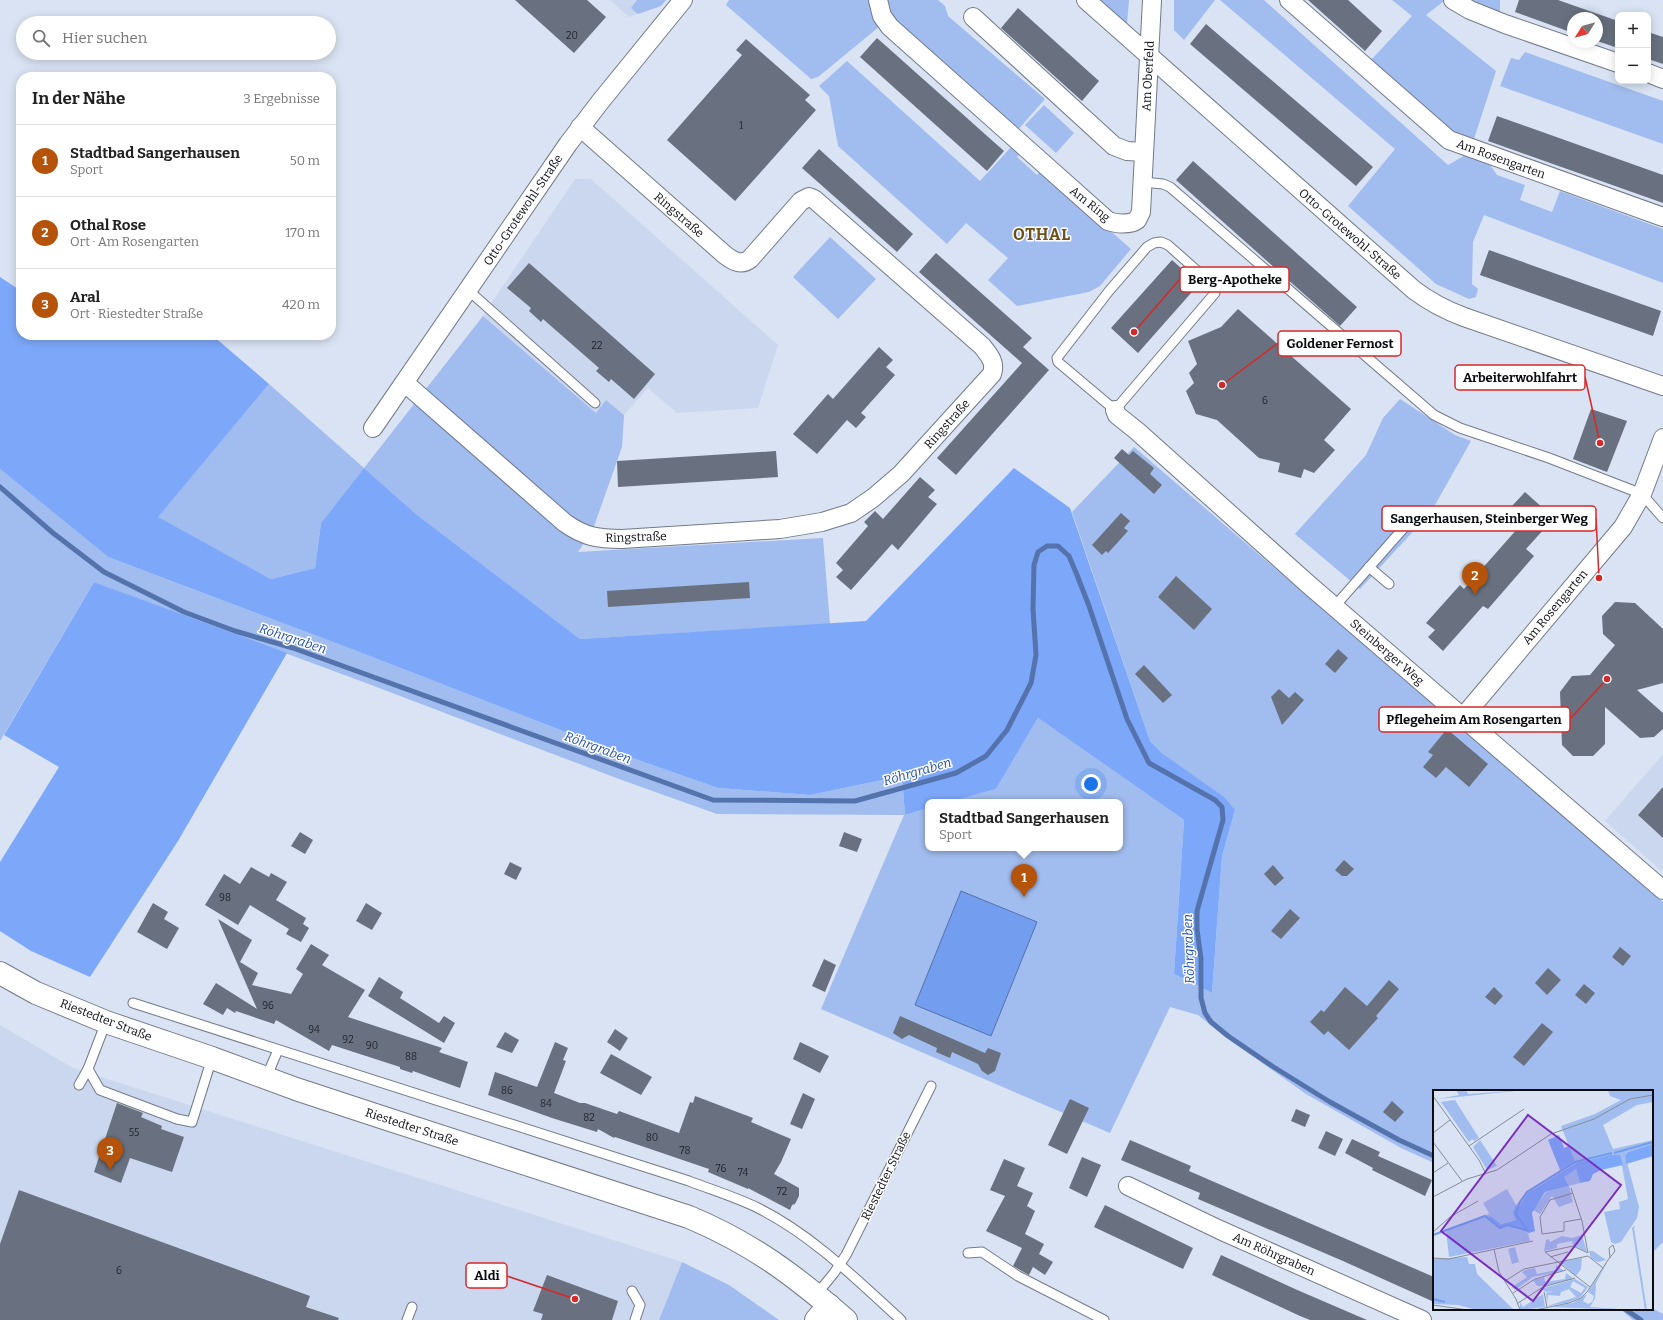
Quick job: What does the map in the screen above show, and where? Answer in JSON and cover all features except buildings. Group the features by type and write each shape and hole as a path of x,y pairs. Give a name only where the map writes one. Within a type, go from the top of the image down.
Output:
{"main road":[{"name":"Riestedter Straße","path":"0,973 36,992 106,1022 378,1116 689,1217 729,1235 758,1251 789,1272 820,1306 846,1320"}],"street":[{"name":"Otto-Grotewohl-Straße","path":"373,428 580,127 683,0"},
{"name":"Am Ring","path":"878,0 882,16 890,27 1106,219 1114,223 1132,223 1137,220 1141,214 1144,152"},
{"name":"Otto-Grotewohl-Straße","path":"1086,0 1428,301 1458,315 1663,386"},
{"name":"Am Oberfeld","path":"1144,152 1152,0"},
{"name":"Am Rosengarten","path":"1289,0 1449,140 1663,217"},
{"path":"1453,0 1470,10 1505,24 1615,62"},
{"path":"973,17 1114,146 1127,151 1144,152"},
{"path":"1651,75 1663,79"},
{"name":"Ringstraße","path":"405,383 561,520 591,537 622,539 774,529 822,522 851,513 883,490 923,451 991,376 994,365 982,346 820,203 809,197 799,202 752,257 745,263 737,263 725,255 580,127"},
{"name":"Steinberger Weg","path":"1115,410 1117,415 1335,606 1663,890"},
{"name":"Am Rosengarten","path":"1463,717 1623,527 1642,494 1663,438"},
{"name":"Am Röhrgraben","path":"1128,1186 1217,1229 1422,1320"}],"lane":[{"path":"1143,182 1163,184 1170,187 1434,415 1460,428 1549,458 1642,494 1662,515"},
{"path":"1154,243 1163,243 1170,246 1215,286 1215,293 1115,410 1058,362 1057,358 1109,291 1147,247 1154,243"},
{"path":"468,290 595,402"},
{"path":"1335,606 1416,514"},
{"path":"1369,567 1389,584"},
{"path":"133,1003 689,1181 757,1207 795,1229 840,1265 901,1320"},
{"path":"79,1084 88,1068 106,1022"},
{"path":"266,1078 278,1050"},
{"path":"88,1068 100,1090 177,1119 192,1122 212,1058"},
{"name":"Riestedter Straße","path":"820,1306 931,1086"},
{"path":"968,1253 982,1252 1018,1276 1104,1320"},
{"path":"632,1291 640,1305 635,1320"},
{"path":"407,1320 412,1307"}],"shaded area":[{"path":"610,0 656,0 647,10 629,17"},
{"path":"637,0 666,0 661,6 638,14 631,8"},
{"path":"729,0 874,0 880,26 818,77 811,79 726,5"},
{"path":"886,0 938,0 945,6 948,16 1045,99 1016,132 888,12"},
{"path":"1099,0 1129,0 1127,24 1123,21"},
{"path":"1174,0 1215,0 1184,40 1174,30"},
{"path":"1220,0 1264,0 1448,165 1469,153 1486,159 1497,175 1525,185 1520,200 1552,212 1560,191 1663,229 1663,283 1484,215 1473,242 1472,284 1478,289 1476,297 1469,299 1436,284 1348,206 1395,149"},
{"path":"1392,0 1443,0 1444,1 1426,15 1496,71 1473,142 1453,135 1371,60 1412,16"},
{"path":"1465,0 1500,0 1500,16"},
{"path":"1525,52 1663,101 1663,144 1500,86 1511,58 1519,60"},
{"path":"847,61 980,181 1013,145 1021,152 1017,157 1037,175 1041,170 1131,249 1100,286 1089,292 1017,306 988,280 1008,258 966,223 947,244 838,146 829,96 819,86"},
{"path":"1044,105 1074,133 1056,153 1025,125"},
{"path":"575,179 591,179 778,345 758,408 677,413 648,388 624,415 606,400 596,413 483,316"},
{"path":"830,237 876,279 838,319 793,277"},
{"path":"0,277 16,288 16,340 218,340 269,384 158,517 271,579 315,568 321,523 364,468 416,514 580,639 866,621 1014,468 1070,508 1150,741 1163,754 1224,797 1235,810 1222,856 1212,993 1174,974 1184,820 1038,718 996,789 961,799 925,799 925,809 905,815 902,776 810,795 718,788 638,760 108,557 0,469"},
{"path":"483,316 596,413 606,400 624,415 622,447 593,529 578,552 823,538 830,624 580,639 416,514 364,468"},
{"path":"269,384 364,468 321,523 315,568 271,579 157,517"},
{"path":"1400,399 1455,435 1471,441 1431,512 1360,589 1295,534 1366,455 1383,418"},
{"path":"1134,447 1663,902 1663,1242 1653,1252 1653,1090 1433,1090 1433,1163 1401,1148 1306,1094 1231,1041 1198,1015 1170,1007 1110,1133 821,1009 904,815 717,814 619,779 94,582 0,741 0,469 108,557 638,760 718,788 810,795 902,776 905,815 925,809 925,851 1123,851 1123,799 961,799 996,789 1038,718 1184,820 1174,974 1212,993 1222,856 1235,810 1163,754 1150,741 1072,512"},
{"path":"94,582 287,653 178,841 90,977 31,951 0,931 0,862 59,767 4,735"},
{"path":"1663,754 1663,872 1605,821"},
{"path":"961,891 1037,922 991,1036 915,1005"},
{"path":"0,1025 73,1068 682,1262 659,1320 0,1320"},
{"path":"682,1262 729,1285 779,1320 659,1320"},
{"path":"1653,1309 1663,1314 1663,1320 1633,1320 1621,1310 1653,1310"}],"waterway":[{"name":"Röhrgraben","path":"0,487 53,533 104,572 184,612 235,631 293,648 713,800 855,801 956,773 986,756 1007,730 1031,683 1036,655 1033,609 1034,565 1038,552 1047,546 1058,546 1069,556 1077,575 1127,719 1149,763 1215,800 1222,807 1223,820 1197,911 1197,929 1201,959 1201,998 1205,1013 1211,1022 1228,1036 1272,1066 1330,1102 1399,1140 1433,1156"},
{"name":"Röhrgraben","path":"1626,1310 1641,1320"}],"place":[{"name":"Berg-Apotheke","path":"1134,332"},
{"name":"Goldener Fernost","path":"1222,385"},
{"name":"Arbeiterwohlfahrt","path":"1600,443"},
{"name":"Sangerhausen, Steinberger Weg","path":"1599,578"},
{"name":"Othal Rose","path":"1475,595"},
{"name":"Pflegeheim Am Rosengarten","path":"1607,679"},
{"name":"Stadtbad Sangerhausen","path":"1024,897"},
{"name":"Aral","path":"110,1170"},
{"name":"Aldi","path":"575,1299"}],"district":[{"name":"OTHAL","path":"1042,234"}]}
